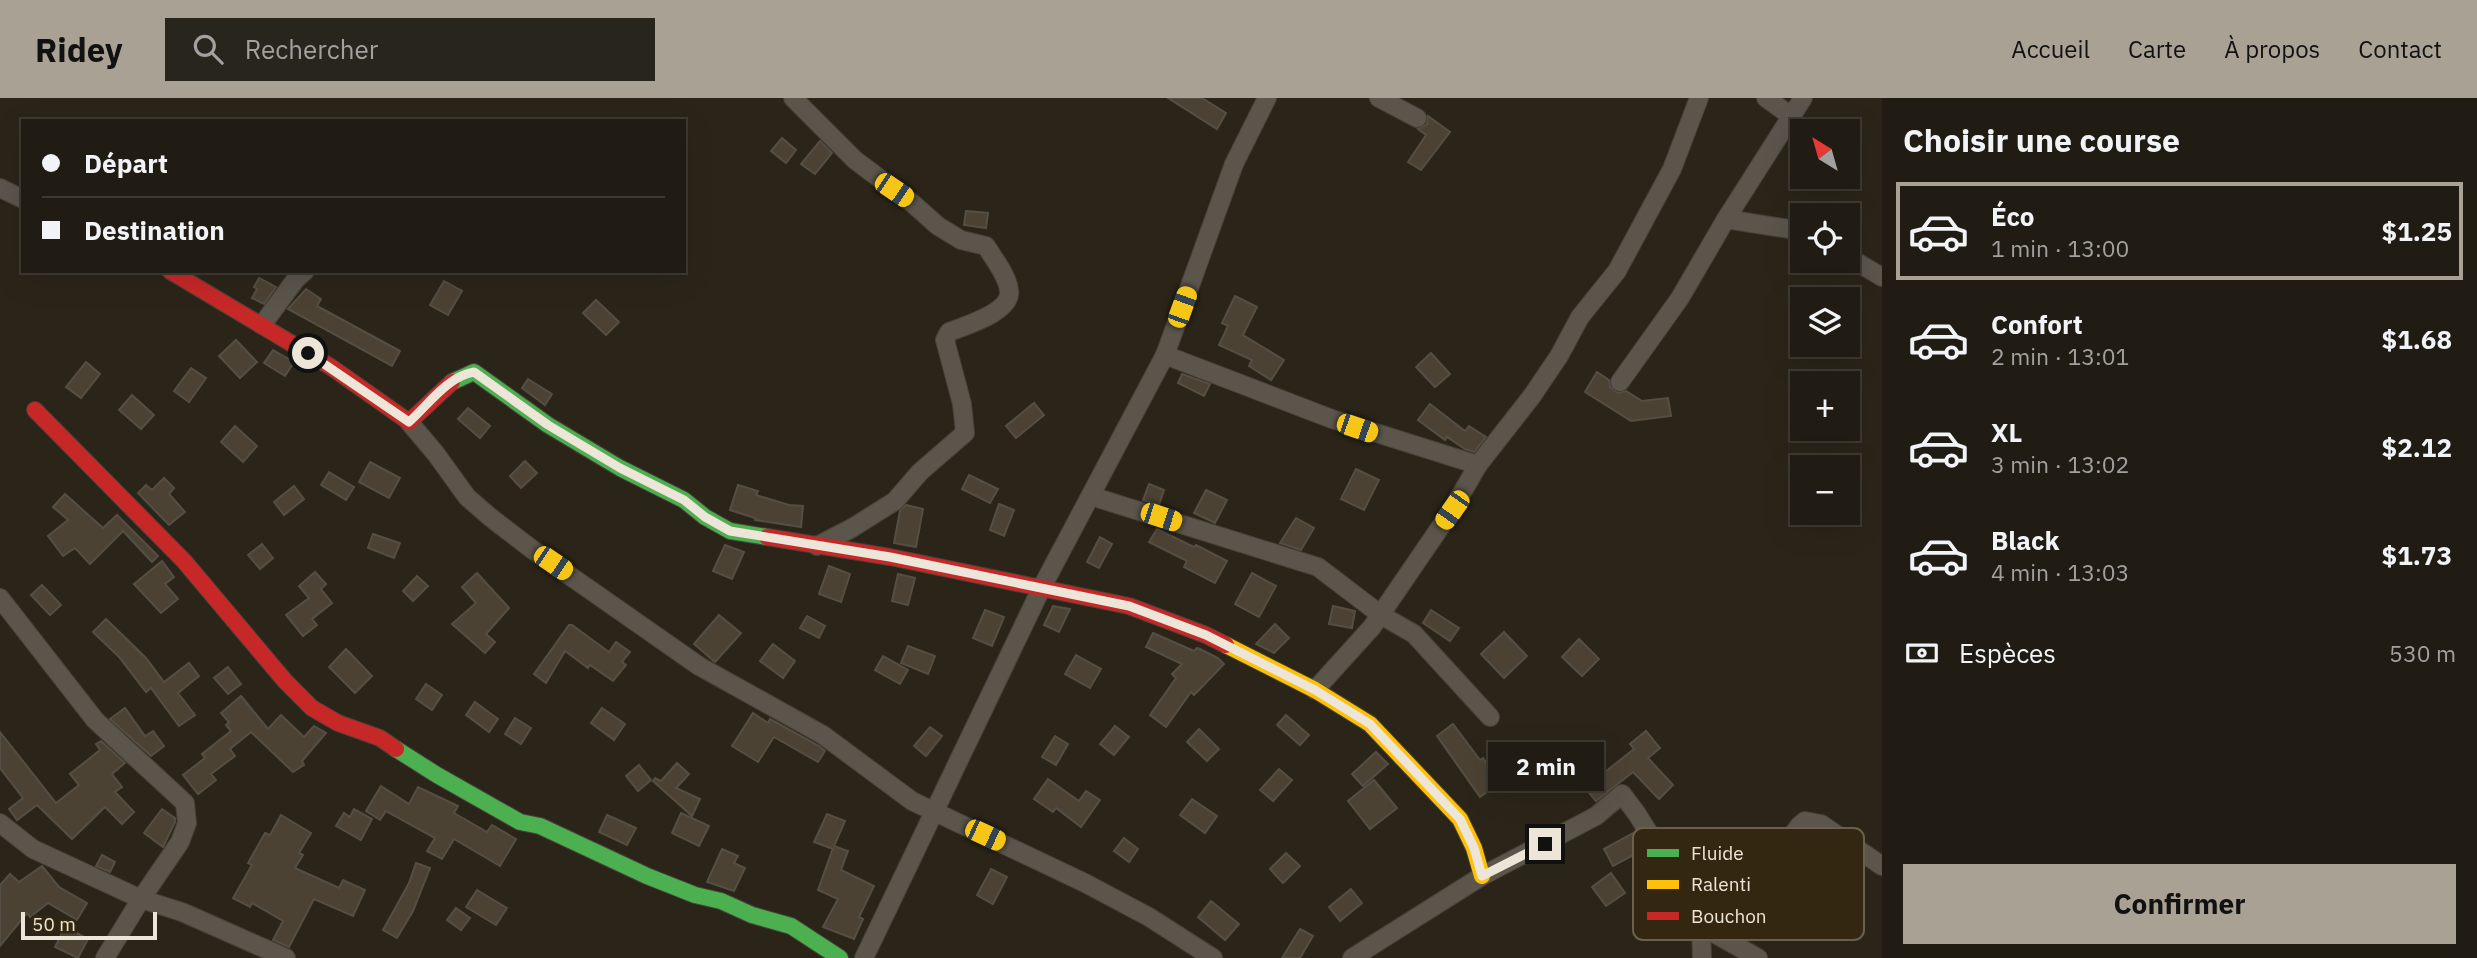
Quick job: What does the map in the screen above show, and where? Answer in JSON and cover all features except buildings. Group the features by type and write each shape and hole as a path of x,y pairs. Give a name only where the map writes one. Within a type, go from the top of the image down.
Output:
{"street":[{"path":"793,98 855,160 938,226 961,240 986,246 1005,278 1010,293 1007,301 992,314 949,332 945,340 962,404 965,433 920,472 895,500 852,528 817,546"},
{"path":"863,958 1042,587 1165,355 1234,164 1267,98"},
{"path":"1379,98 1417,118"},
{"path":"1315,690 1381,615 1452,510 1478,465 1532,396 1559,356 1580,317 1616,271 1672,169 1699,98"},
{"path":"1766,98 1791,116"},
{"path":"1620,382 1680,298 1726,219 1803,98"},
{"path":"0,188 21,199"},
{"path":"1726,219 1790,229"},
{"path":"1860,264 1882,276"},
{"path":"173,273 331,368 409,422 467,497 533,550 699,666 823,735 912,801 1085,883 1149,917 1213,958"},
{"path":"262,325 303,273"},
{"path":"1165,355 1332,419 1478,465"},
{"path":"409,422 446,386 464,374 474,372 548,425 620,468 684,500 705,517 730,531 890,557 1129,606 1206,635 1315,690 1370,724 1460,819 1474,848 1482,876"},
{"path":"34,410 184,561 285,681 312,708 338,723 380,738 436,775 520,822 540,827 695,895 721,901 752,915 791,926 841,958"},
{"path":"1091,495 1318,567 1381,615 1414,634 1490,718"},
{"path":"0,598 95,720 184,803 187,823 184,834 105,958"},
{"path":"1352,958 1482,876 1596,816 1622,794 1646,828"},
{"path":"1798,828 1805,821 1827,828"},
{"path":"0,823 33,849 141,899 182,912 286,958"},
{"path":"1864,854 1882,866"},
{"path":"1701,940 1702,958"},
{"path":"1726,940 1758,958"}],"traffic: fast":[{"path":"452,382 474,372 548,425 620,468 684,500 705,517 730,531 767,537"},
{"path":"396,749 520,822 540,826 647,876 695,895 721,901 752,915 791,926 840,958"}],"traffic: slow":[{"path":"1226,645 1315,690 1370,724 1460,819 1474,848 1482,876"}],"traffic: jam":[{"path":"173,273 331,367 409,422 452,382"},
{"path":"35,410 184,561 285,681 312,708 338,723 380,738 396,749"},
{"path":"767,537 890,557 1129,606 1226,645"}],"route":[{"path":"308,353 409,422 446,386 464,374 474,372 548,425 620,468 684,500 705,517 730,531 890,557 1129,606 1206,635 1315,690 1370,724 1460,819 1474,848 1482,876 1545,844"}]}
